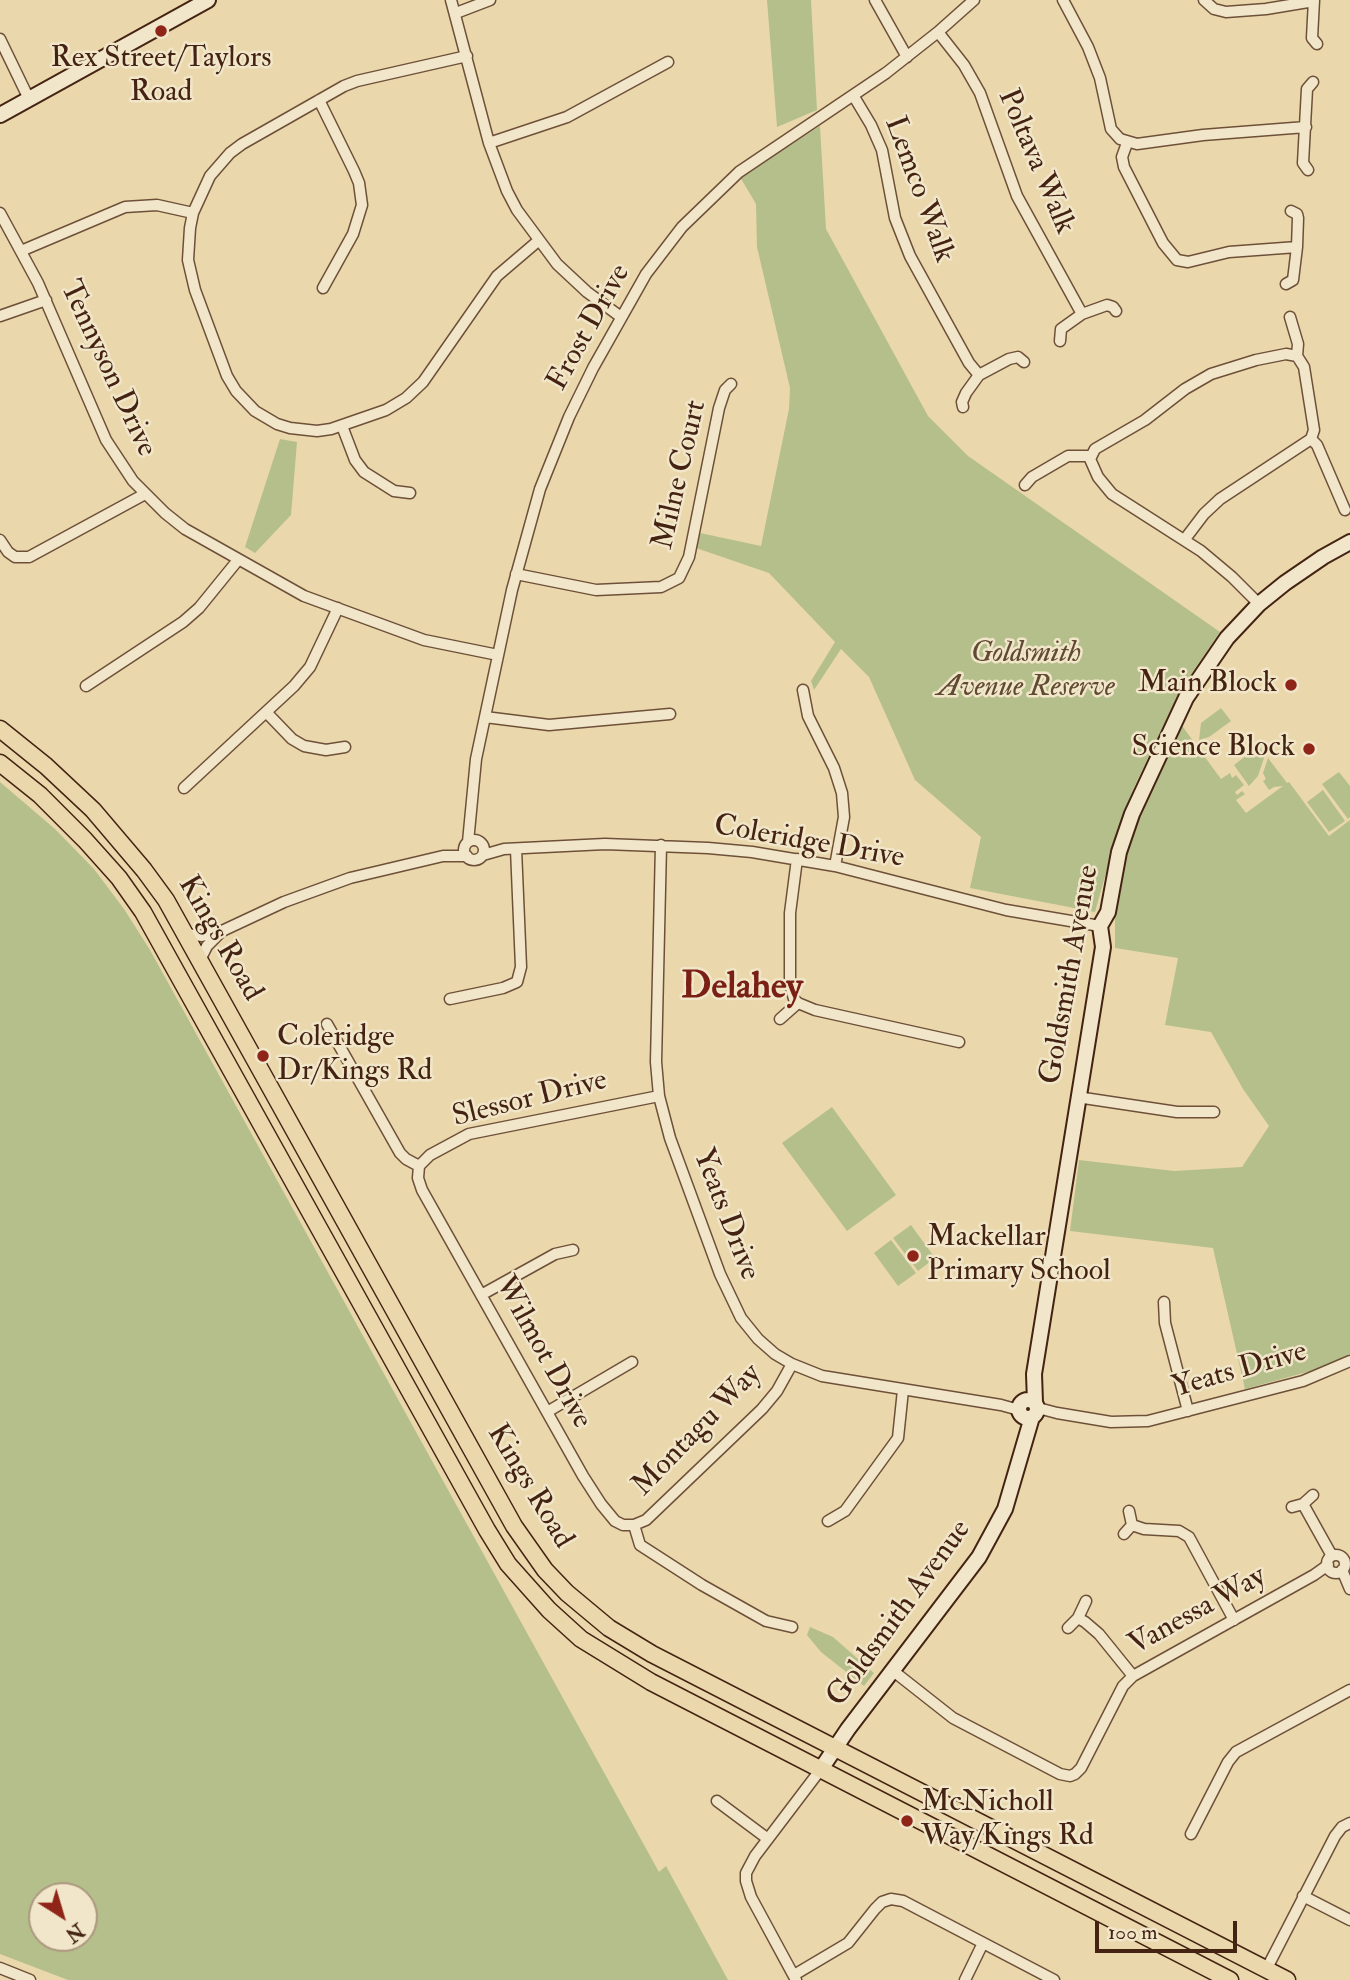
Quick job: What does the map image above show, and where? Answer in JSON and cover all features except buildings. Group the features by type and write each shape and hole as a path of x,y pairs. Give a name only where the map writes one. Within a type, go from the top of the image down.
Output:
{"main road":[{"name":"Kings Road","path":"0,729 69,787 119,839 166,900 514,1526 545,1570 581,1606 620,1636 1287,1980"},
{"name":"Kings Road","path":"0,763 62,815 106,862 143,912 487,1530 521,1580 566,1627 594,1648 651,1682 1230,1980"}],"street":[{"path":"0,115 31,93 191,0"},
{"path":"0,106 31,93 208,0"},
{"path":"451,0 489,143 507,191 538,242 575,283 621,317"},
{"path":"456,13 490,0"},
{"path":"875,0 907,57"},
{"name":"Frost Drive","path":"474,847 471,819 473,778 516,574 540,489 553,455 593,368 621,317 664,249 709,198 756,160 907,57 974,0"},
{"path":"1063,0 1083,34 1092,56 1111,129 1115,136 1127,143 1306,127"},
{"path":"1204,0 1214,9 1226,12 1314,1 1312,38 1317,44"},
{"name":"Poltava Walk","path":"938,32 964,65 980,93 1017,196 1082,314"},
{"path":"0,39 31,93"},
{"path":"467,56 357,81 253,137 230,153 210,176 193,213 188,245 191,274 223,366 236,391 255,411 290,428 317,431 342,426 386,410 414,391 493,282 538,242"},
{"path":"489,143 567,117 668,62"},
{"path":"1308,170 1303,163 1307,89 1313,82"},
{"name":"Lemco Walk","path":"853,95 882,150 895,218 910,256 969,363 979,375"},
{"path":"319,100 359,183 362,205 354,234 323,288"},
{"path":"1127,143 1122,157 1124,167 1163,243 1177,260 1188,262 1229,252 1297,247"},
{"path":"21,251 125,207 158,205 193,213"},
{"path":"1286,284 1293,280 1297,247 1298,218 1297,214 1291,211"},
{"name":"Tennyson Drive","path":"0,213 46,300 106,440 124,469 145,494 185,529 304,596 424,640 498,656"},
{"path":"0,316 46,300"},
{"path":"1060,341 1061,329 1082,314 1107,305 1114,307 1116,311"},
{"path":"1290,317 1298,344 1297,356"},
{"path":"1185,539 1204,514 1220,499 1311,439 1314,430 1308,389 1303,362 1297,356 1286,354 1256,360 1210,374 1185,389 1145,420 1095,449 1091,456 1091,466 1112,494 1185,539 1221,566 1259,604"},
{"path":"963,407 966,393 979,375 1009,359 1018,357 1024,362"},
{"name":"Milne Court","path":"516,574 596,590 661,587 679,578 689,557 719,408 723,395 731,384"},
{"path":"342,426 355,460 364,472 394,491 410,493"},
{"path":"1311,439 1317,445 1345,510"},
{"path":"1025,485 1036,474 1069,456 1091,456"},
{"path":"0,540 15,557 29,557 145,494"},
{"name":"Goldsmith Avenue","path":"821,1769 892,1670 979,1557 1005,1509 1023,1446 1103,947 1100,926 1108,912 1114,872 1124,835 1165,738 1200,676 1230,635 1259,604 1308,566 1350,542"},
{"path":"86,686 183,622 199,608 238,560"},
{"path":"184,788 295,686 310,667 338,608"},
{"path":"803,690 808,716 834,768 842,793 844,817 835,866"},
{"path":"267,712 292,739 304,747 326,750 345,747"},
{"path":"485,717 549,725 670,713"},
{"name":"Coleridge Drive","path":"186,934 202,936 222,931 324,886 474,847 516,849 605,844 717,848 797,859 835,866 974,904 1100,926"},
{"name":"Yeats Drive","path":"660,845 656,1062 659,1096 670,1138 732,1302 758,1339 792,1364 822,1376 1111,1422 1133,1422 1188,1411 1303,1381 1350,1361"},
{"path":"450,999 513,985 520,976 516,849"},
{"path":"797,859 790,912 790,985 794,999 815,1010 959,1042"},
{"name":"Coleridge Drive","path":"200,960 207,946 222,931"},
{"path":"780,1019 798,1003"},
{"path":"327,1024 400,1153 419,1166"},
{"name":"Slessor Drive","path":"419,1166 429,1154 469,1134 659,1096"},
{"path":"1077,1097 1177,1112 1214,1112"},
{"name":"Wilmot Drive","path":"419,1166 419,1184 601,1504 615,1521 623,1525 634,1525 639,1545 691,1579 766,1621 792,1627"},
{"path":"481,1295 555,1254 573,1250"},
{"path":"1164,1303 1164,1323 1188,1411"},
{"path":"547,1412 632,1362"},
{"name":"Montagu Way","path":"634,1525 646,1520 762,1409 777,1391 792,1364"},
{"path":"828,1521 845,1511 898,1438 903,1390"},
{"path":"1292,1507 1303,1504 1313,1495"},
{"path":"1303,1504 1340,1563 1349,1587"},
{"path":"1129,1511 1132,1525"},
{"path":"1124,1534 1132,1525"},
{"path":"1132,1525 1144,1529 1179,1531 1189,1537 1234,1620"},
{"name":"Vanessa Way","path":"892,1670 960,1722 1060,1774 1075,1774 1081,1768 1123,1686 1133,1676 1340,1563"},
{"path":"1068,1628 1078,1618 1086,1601"},
{"path":"1078,1618 1099,1634 1133,1676"},
{"path":"1191,1833 1228,1762 1236,1752 1350,1690"},
{"path":"821,1769 748,1866 746,1881 752,1899 795,1977 848,1944 875,1909 891,1899 903,1901 1054,1980"},
{"path":"718,1801 768,1839"},
{"path":"1266,1970 1335,1836 1342,1827 1350,1823"},
{"path":"1303,1896 1350,1920"},
{"path":"965,1980 983,1943"},
{"path":"0,1968 30,1980"}],"green space":[{"path":"767,0 811,0 817,110 777,127"},
{"name":"Goldsmith Avenue Reserve","path":"820,126 826,229 928,416 968,456 1220,632 1181,689 1136,783 1122,816 1095,912 970,888 981,837 915,780 869,677 841,649 814,690 811,681 835,642 769,573 696,548 700,533 761,546 789,409 790,388 757,247 756,204 740,177"},
{"path":"280,439 297,442 291,515 255,553 245,547"},
{"path":"1221,708 1231,721 1209,737 1199,740 1201,723"},
{"path":"1180,723 1221,779 1230,773 1232,778 1236,775 1244,785 1235,792 1237,795 1242,791 1245,794 1236,800 1246,813 1283,786 1269,790 1263,781 1266,779 1263,773 1268,758 1329,836 1350,820 1350,1354 1318,1369 1245,1389 1213,1248 1070,1231 1079,1160 1174,1171 1242,1167 1269,1126 1243,1089 1211,1032 1165,1025 1178,958 1115,948 1115,903 1137,814"},
{"path":"1259,746 1265,755 1258,776 1249,786 1234,765"},
{"path":"1339,772 1350,786 1348,819 1322,784"},
{"path":"0,782 55,829 94,869 150,950 659,1872 666,1866 728,1980 68,1980 0,1954"},
{"path":"1323,790 1345,821 1329,832 1307,802"},
{"path":"832,1107 896,1195 847,1231 782,1143"},
{"path":"911,1225 935,1258 918,1271 893,1238"},
{"path":"891,1240 916,1273 898,1286 874,1253"},
{"path":"810,1627 833,1637 874,1673 864,1686 821,1652 807,1635"}],"place":[{"name":"Rex Street/Taylors Road","path":"161,31"},
{"name":"Main Block","path":"1291,685"},
{"name":"Science Block","path":"1309,749"},
{"name":"Coleridge Dr/Kings Rd","path":"263,1056"},
{"name":"Mackellar Primary School","path":"913,1256"},
{"name":"McNicholl Way/Kings Rd","path":"907,1821"}],"district":[{"name":"Delahey","path":"742,989"}]}
